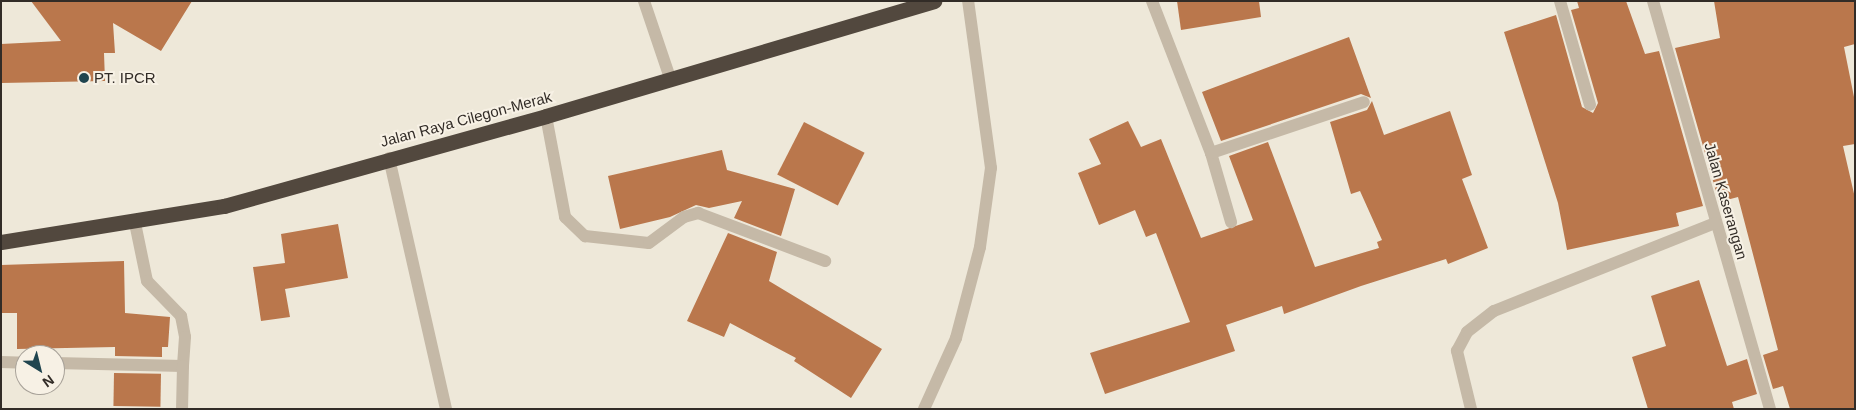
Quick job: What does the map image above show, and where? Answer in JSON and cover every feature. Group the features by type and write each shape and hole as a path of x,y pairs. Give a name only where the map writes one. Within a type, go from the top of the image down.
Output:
{"highway":[{"name":"Jalan Raya Cilegon-Merak","path":"1,242 179,215 224,206 390,158 546,116 934,1"}],"street":[{"path":"644,1 670,78"},
{"path":"924,409 956,338 980,247 991,168 968,1"},
{"path":"1152,1 1211,152 1231,222"},
{"path":"1560,1 1590,105"},
{"name":"Jalan Kaserangan","path":"1653,1 1714,223 1770,409"},
{"path":"1211,152 1364,102"},
{"path":"546,116 565,217 585,236 649,243 684,217 698,213 825,261"},
{"path":"390,158 446,409"},
{"path":"135,222 147,281 181,316 185,337 182,409"},
{"path":"1471,409 1457,351 1467,332 1494,311 1714,223"},
{"path":"1,362 15,363"},
{"path":"65,363 183,366"}],"building":[{"path":"31,1 192,1 161,51 113,23 115,53 104,53 105,81 1,83 1,44 61,41"},
{"path":"1177,1 1259,1 1261,17 1181,30"},
{"path":"1577,1 1626,1 1645,54 1659,51 1703,206 1676,213 1679,226 1567,250 1558,203 1504,32 1556,15 1582,107 1593,113 1598,103 1571,10 1579,8"},
{"path":"1714,1 1855,1 1855,44 1844,47 1855,102 1855,144 1843,146 1855,198 1855,409 1790,409 1783,386 1773,389 1763,355 1778,350 1738,197 1719,202 1675,48 1720,38"},
{"path":"1349,37 1371,98 1361,94 1221,141 1202,92"},
{"path":"1372,101 1384,135 1450,111 1472,175 1462,179 1488,248 1448,264 1446,259 1361,286 1284,314 1282,306 1226,325 1235,351 1105,394 1090,353 1190,322 1156,233 1146,237 1135,210 1099,225 1078,173 1101,164 1089,139 1128,121 1141,147 1161,139 1201,238 1253,220 1229,156 1268,142 1315,267 1379,248 1377,242 1382,240 1360,191 1351,194 1330,122 1367,110"},
{"path":"804,122 865,153 838,205 777,175"},
{"path":"722,150 727,170 795,189 781,236 734,218 742,201 709,208 696,205 670,217 620,229 608,176"},
{"path":"338,224 348,278 285,289 290,317 261,321 253,267 285,263 281,234"},
{"path":"728,233 777,252 769,281 882,349 851,398 794,361 796,358 730,323 724,337 687,321"},
{"path":"124,261 125,313 170,317 168,347 162,347 162,357 115,356 115,347 65,348 65,345 17,345 17,313 1,313 1,265"},
{"path":"1699,280 1727,366 1747,359 1757,394 1732,402 1734,409 1648,409 1632,357 1666,346 1651,296"},
{"path":"114,373 161,374 160,407 113,406"}],"place":[{"name":"PT. IPCR","path":"84,78"}]}
